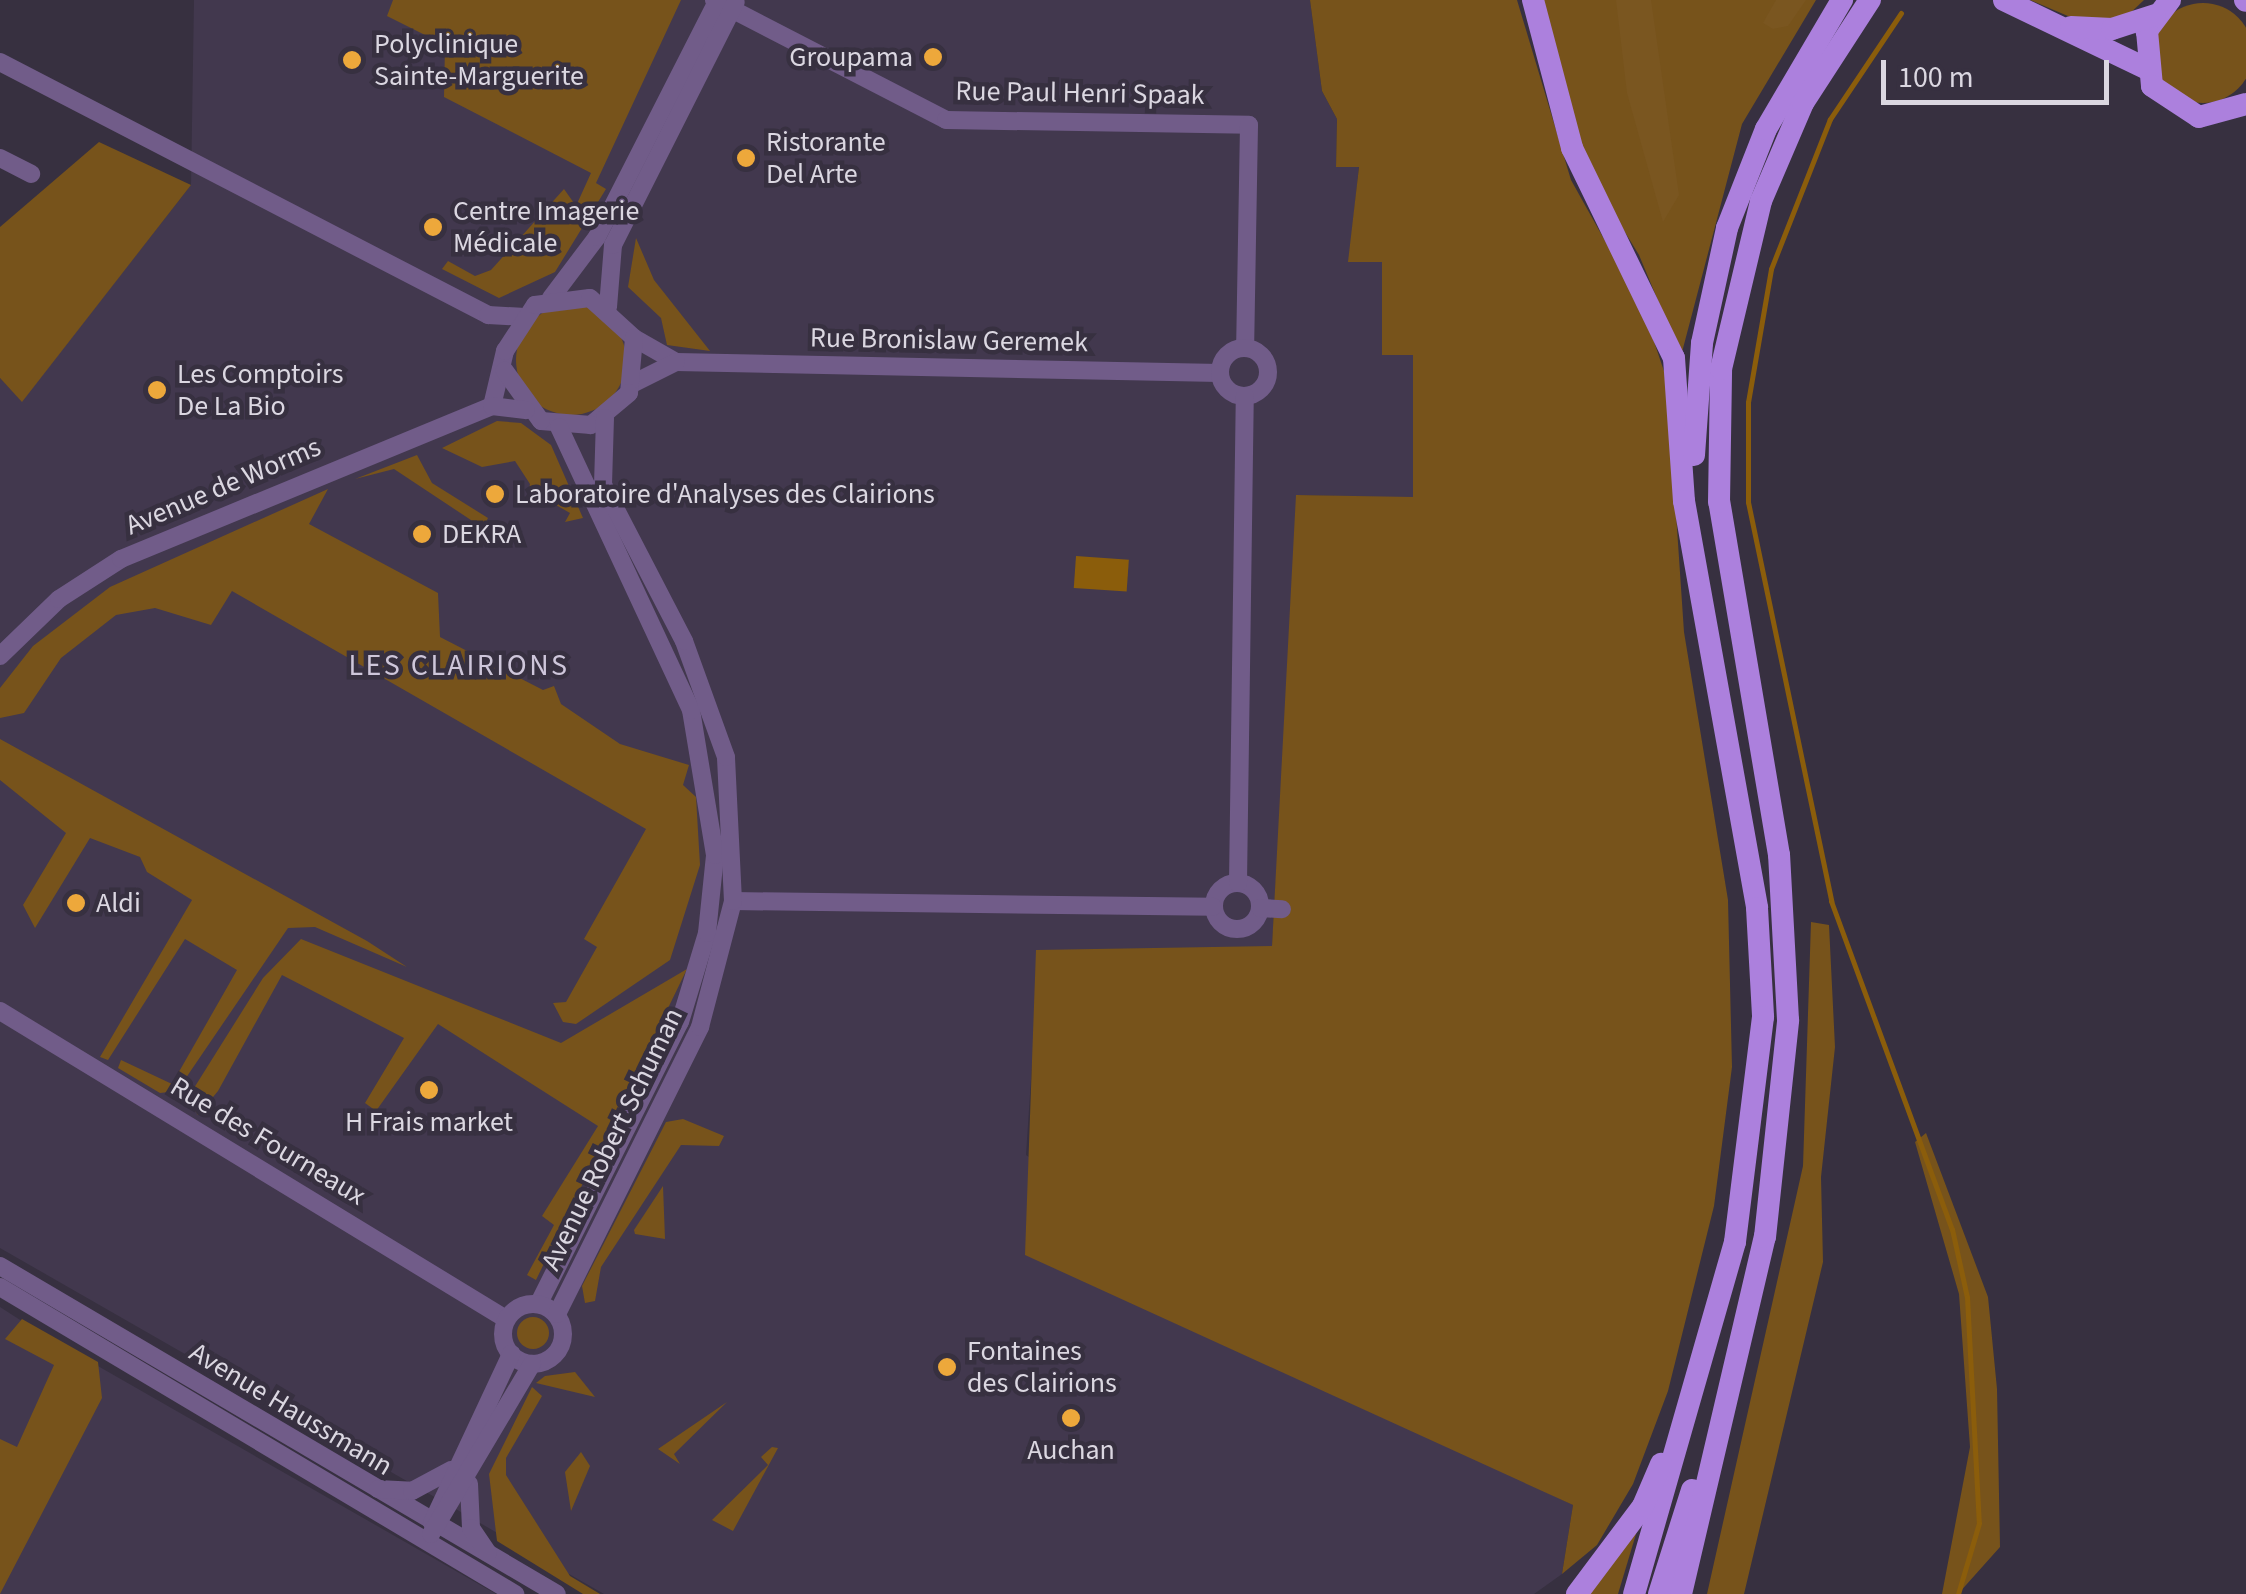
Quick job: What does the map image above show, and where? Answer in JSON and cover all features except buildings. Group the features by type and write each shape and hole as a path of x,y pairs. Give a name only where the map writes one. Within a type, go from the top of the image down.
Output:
{"main road":[{"path":"1533,0 1572,148 1674,358 1697,557 1747,828 1763,1016 1735,1242 1634,1594"},
{"path":"1697,557 1702,342 1727,228 1766,129 1842,0"},
{"path":"1681,1594 1784,1118 1787,970 1779,855 1719,502 1722,368 1761,200 1842,37 1873,0"},
{"path":"2004,0 2145,68 2180,112 2243,109"},
{"path":"2063,26 2112,29 2163,8"},
{"path":"2145,68 2163,8"},
{"path":"1659,1594 1740,1334"},
{"path":"1576,1594 1643,1506 1700,1373"}],"street":[{"path":"492,406 505,372 505,351 521,317 551,298 597,237 724,2"},
{"path":"505,372 526,410 559,427 605,418 634,383 634,338 608,306 612,245 724,2"},
{"name":"Rue Paul Henri Spaak","path":"724,2 946,120 1249,125 1245,348"},
{"path":"0,62 488,316 521,317"},
{"path":"0,158 31,174"},
{"path":"551,298 608,306"},
{"path":"488,316 505,351"},
{"name":"Rue Bronislaw Geremek","path":"634,338 676,362"},
{"path":"1238,883 1245,396 1268,373 1245,348 1225,358 1220,373 1245,396"},
{"name":"Rue Bronislaw Geremek","path":"634,383 676,362 1220,373"},
{"name":"Avenue de Worms","path":"0,656 58,600 122,559 492,406 526,410"},
{"name":"Avenue Robert Schuman","path":"557,1314 700,1027 732,901 726,757 684,641 603,485 605,418"},
{"name":"Avenue Robert Schuman","path":"538,1304 680,1022 707,933 715,855 691,710 559,427"},
{"path":"1213,907 1223,887 1238,883 1252,888 1260,908"},
{"path":"732,901 1213,907 1238,930 1260,908 1282,908"},
{"name":"Rue des Fourneaux","path":"0,1011 506,1319"},
{"name":"Avenue Haussmann","path":"0,1266 368,1488 557,1594"},
{"name":"Avenue Haussmann","path":"0,1288 515,1594"},
{"path":"425,1543 451,1470 510,1354 506,1319 538,1304 557,1314 560,1349 532,1364 469,1482 434,1525"},
{"path":"510,1354 532,1364"},
{"path":"368,1488 412,1491 451,1470"},
{"path":"469,1482 471,1528 492,1557"}],"shaded area":[{"path":"194,0 1310,0 1322,91 1337,119 1336,166 1359,166 1349,262 1383,262 1382,355 1413,354 1413,498 1297,495 1282,909 1286,713 1272,947 1032,1064 1026,1155 1477,1459 1573,1505 1562,1574 1534,1594 604,1594 0,1248 0,378 22,401 191,185"},
{"path":"393,0 681,0 596,183 606,189 555,272 499,298 442,269 448,261 475,276 491,270 564,189 576,206 591,173 444,97 445,45 387,16"},
{"path":"1310,0 1517,0 1571,180 1643,309 1667,380 1684,632 1728,900 1732,1067 1714,1206 1668,1391 1633,1484 1597,1545 1562,1574 1573,1505 1025,1255 1036,950 1272,946 1296,495 1413,497 1413,355 1382,355 1382,262 1348,262 1359,167 1336,167 1337,119 1322,91"},
{"path":"1541,0 1816,0 1742,124 1681,356 1639,255 1590,175"},
{"path":"1616,0 1651,0 1679,195 1663,222 1627,93"},
{"path":"1776,0 1806,0 1788,26 1773,29 1763,23"},
{"path":"2030,0 2144,0 2125,18 2082,22"},
{"path":"2203,3 2231,11 2245,25 2253,53 2245,81 2231,95 2203,103 2175,95 2161,81 2153,53 2161,25 2175,11"},
{"path":"99,142 191,185 22,402 0,378 0,227"},
{"path":"636,238 654,280 710,351 667,345 661,318 628,287"},
{"path":"571,305 592,309 610,321 622,339 626,360 622,381 610,399 592,411 571,415 550,411 532,399 520,381 516,360 520,339 532,321 550,309"},
{"path":"497,421 521,423 551,445 583,518 565,522 570,513 535,493 527,501 530,484 515,461 482,467 442,448"},
{"path":"417,455 432,483 488,518 483,528 394,469 355,479"},
{"path":"328,489 309,524 438,593 440,637 543,690 554,686 561,704 620,744 689,765 683,785 696,797 700,865 670,960 576,1024 563,1022 553,1003 566,1002 597,947 584,939 646,829 232,591 211,625 155,608 116,615 61,658 24,713 0,718 0,688 33,646 110,587"},
{"path":"1076,556 1129,560 1127,592 1074,588"},
{"path":"0,739 367,941 407,967 315,927 288,928 177,1091 160,1093 118,1068 121,1060 172,1084 237,970 185,939 108,1060 100,1057 192,900 147,872 140,857 90,838 35,928 23,905 66,833 0,780"},
{"path":"1811,922 1829,925 1835,1047 1821,1177 1823,1262 1744,1594 1707,1594 1803,1166"},
{"path":"301,939 561,1043 687,969 536,1280 527,1275 554,1225 542,1216 598,1126 438,1024 376,1111 365,1103 404,1038 282,975 218,1091 198,1115 193,1107 194,1088 263,978"},
{"path":"683,1119 724,1136 719,1146 681,1145 601,1267 595,1301 585,1303 582,1286 666,1122"},
{"path":"1926,1133 1988,1297 1997,1389 2000,1547 1958,1594 1942,1594 1970,1447 1959,1294 1915,1142"},
{"path":"663,1186 665,1239 635,1234 634,1230"},
{"path":"0,1307 42,1334 496,1594 0,1594"},
{"path":"533,1317 544,1322 549,1333 544,1344 533,1349 522,1344 517,1333 522,1322"},
{"path":"22,1319 98,1362 102,1398 0,1594 0,1439 17,1447 54,1365 5,1339"},
{"path":"575,1372 595,1397 536,1383 545,1376"},
{"path":"532,1387 542,1396 506,1458 506,1475 570,1576 600,1594 583,1594 497,1541 489,1474"},
{"path":"727,1402 674,1454 680,1464 658,1449"},
{"path":"772,1447 778,1448 733,1531 712,1520 768,1465 761,1457"},
{"path":"581,1452 590,1466 571,1511 565,1472"},
{"path":"1639,1524 1618,1594 1585,1594"}],"waterway":[{"path":"1901,13 1830,119 1771,269 1748,402 1748,502 1831,901 1952,1229 1967,1297 1979,1523 1958,1594"}],"place":[{"name":"Groupama","path":"933,57"},
{"name":"Polyclinique Sainte-Marguerite","path":"352,60"},
{"name":"Ristorante Del Arte","path":"746,158"},
{"name":"Centre Imagerie Médicale","path":"433,227"},
{"name":"Les Comptoirs De La Bio","path":"157,390"},
{"name":"Laboratoire d'Analyses des Clairions","path":"495,494"},
{"name":"DEKRA","path":"422,534"},
{"name":"Aldi","path":"76,903"},
{"name":"H Frais market","path":"429,1090"},
{"name":"Fontaines des Clairions","path":"947,1367"},
{"name":"Auchan","path":"1071,1418"}],"district":[{"name":"LES CLAIRIONS","path":"459,666"}]}
